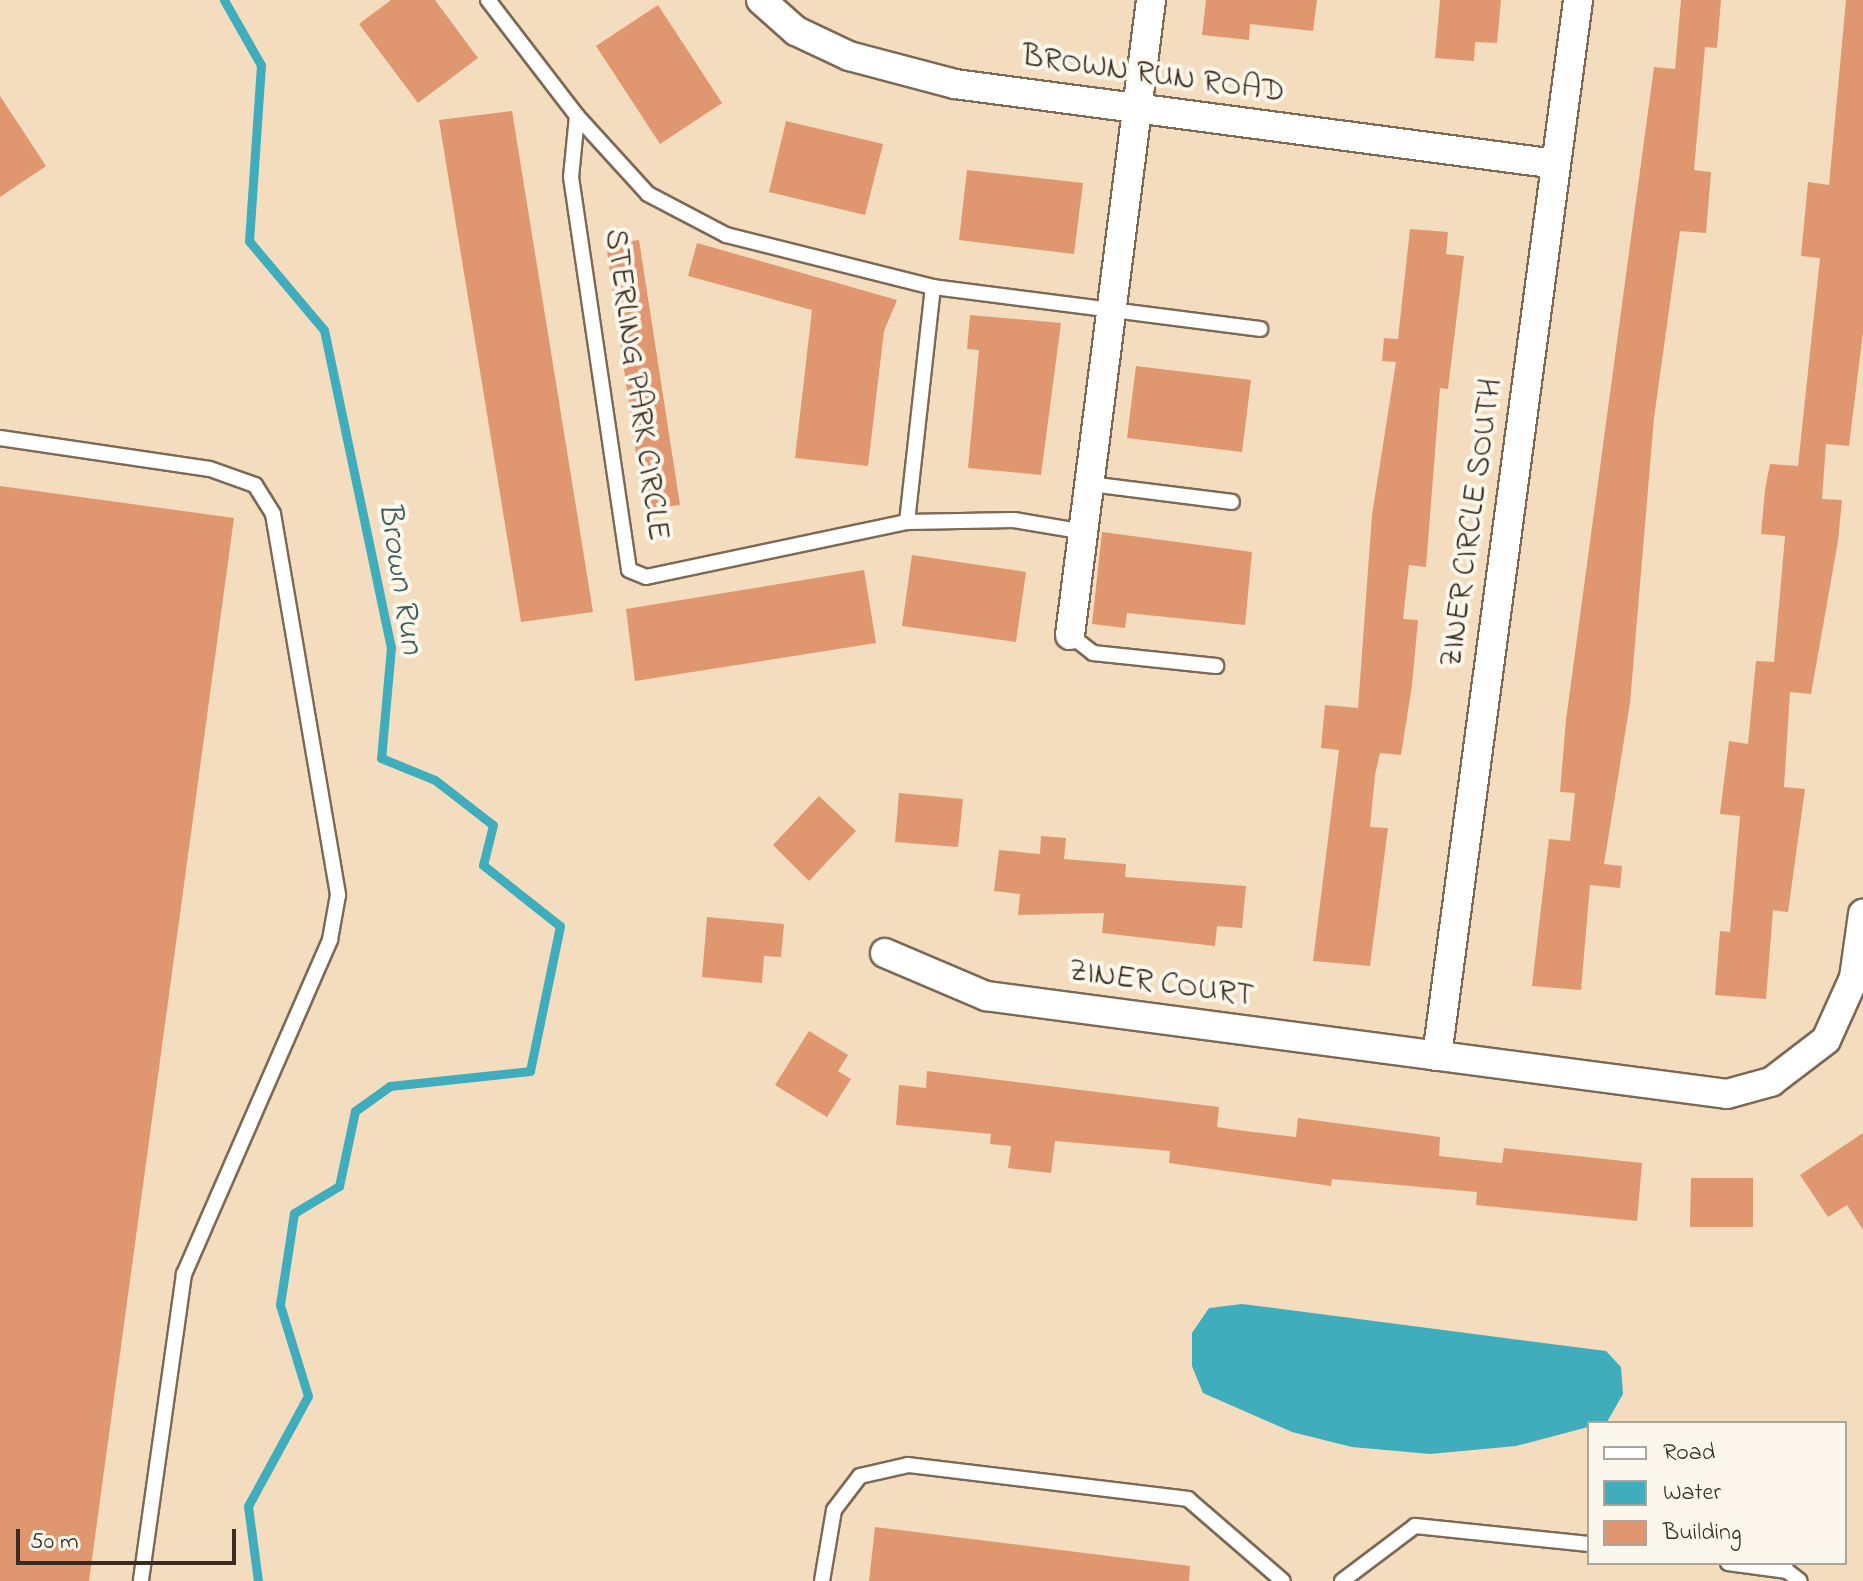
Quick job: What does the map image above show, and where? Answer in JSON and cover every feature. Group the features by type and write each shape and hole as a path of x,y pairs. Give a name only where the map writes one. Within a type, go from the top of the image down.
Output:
{"street":[{"name":"BROWN RUN ROAD","path":"761,0 796,31 906,73 1556,164"},
{"path":"1070,635 1151,0"},
{"name":"ZINER CIRCLE SOUTH","path":"1437,1056 1578,0"},
{"name":"ZINER COURT","path":"885,953 986,996 1703,1093 1771,1082 1810,1056 1844,1011 1863,914"}],"lane":[{"name":"STERLING PARK CIRCLE","path":"488,0 577,116 648,194 685,220 933,287 1260,329"},
{"name":"STERLING PARK CIRCLE","path":"577,116 571,177 629,570 646,577 907,522 1014,520 1084,532"},
{"path":"907,522 933,287"},
{"path":"0,438 210,469 255,485 273,514 338,895 330,940 184,1274 141,1581"},
{"path":"1090,484 1232,502"},
{"path":"1070,635 1093,653 1216,666"},
{"path":"822,1581 834,1510 860,1476 908,1465 1188,1499 1283,1581"},
{"path":"1342,1581 1415,1526 1587,1544"},
{"path":"1743,1565 1787,1571 1800,1581"}],"water":[{"path":"1242,1304 1606,1351 1621,1367 1623,1394 1608,1421 1587,1421 1587,1427 1516,1446 1430,1454 1352,1447 1292,1432 1203,1393 1192,1366 1192,1333 1209,1308"}],"building":[{"path":"391,0 435,0 478,58 418,103 359,24"},
{"path":"1206,0 1317,0 1313,31 1250,24 1249,40 1202,35"},
{"path":"1440,0 1501,0 1497,43 1475,42 1474,61 1435,58"},
{"path":"1681,0 1721,0 1717,48 1705,47 1694,170 1711,172 1706,233 1680,231 1654,418 1630,703 1604,864 1622,866 1620,888 1590,885 1581,990 1532,986 1549,839 1570,841 1575,793 1560,792 1566,720 1654,67 1675,69"},
{"path":"1846,0 1863,0 1863,332 1849,446 1826,444 1822,499 1842,500 1838,541 1811,694 1790,692 1784,787 1805,789 1788,912 1773,910 1766,999 1715,995 1720,931 1730,932 1740,816 1720,814 1729,741 1748,744 1756,661 1774,662 1785,536 1761,534 1765,490 1770,464 1798,466 1820,258 1801,256 1808,182 1829,185"},
{"path":"658,5 722,103 660,144 596,46"},
{"path":"0,96 46,166 0,197"},
{"path":"512,111 593,612 521,622 439,120"},
{"path":"786,121 883,144 865,215 769,192"},
{"path":"967,170 1083,183 1074,254 959,240"},
{"path":"1410,229 1448,232 1446,254 1464,256 1448,389 1440,388 1426,567 1409,565 1403,619 1418,620 1412,685 1401,755 1380,753 1375,775 1370,827 1388,828 1370,966 1313,961 1339,750 1321,748 1325,705 1358,708 1372,515 1396,362 1382,361 1384,338 1398,339"},
{"path":"639,240 680,505 644,509 606,244"},
{"path":"697,243 897,300 884,331 868,466 795,458 812,310 688,276"},
{"path":"970,315 1061,323 1041,475 968,468 979,350 967,349"},
{"path":"1136,366 1251,380 1242,452 1127,438"},
{"path":"0,486 234,518 89,1581 0,1581"},
{"path":"1102,532 1252,552 1245,625 1127,613 1125,628 1092,624"},
{"path":"912,555 1026,572 1016,642 902,626"},
{"path":"864,570 876,643 635,681 626,609"},
{"path":"899,793 963,799 958,847 895,842"},
{"path":"819,796 856,831 809,881 773,845"},
{"path":"1041,836 1066,838 1064,859 1126,864 1125,877 1246,886 1242,928 1217,926 1215,946 1102,933 1104,913 1018,915 1020,894 994,891 999,850 1040,854"},
{"path":"707,917 784,924 781,957 764,956 762,983 702,977"},
{"path":"809,1031 848,1055 838,1071 851,1079 827,1117 775,1085"},
{"path":"927,1071 1219,1107 1217,1127 1237,1130 1296,1137 1298,1118 1440,1137 1439,1156 1502,1163 1504,1148 1642,1163 1637,1221 1476,1205 1477,1192 1332,1179 1331,1186 1169,1163 1170,1151 1055,1141 1051,1173 1008,1168 1011,1146 990,1144 991,1134 896,1125 899,1085 926,1088"},
{"path":"1863,1133 1863,1230 1847,1205 1828,1217 1800,1175"},
{"path":"1691,1178 1753,1178 1753,1227 1690,1227"},
{"path":"875,1527 1190,1566 1189,1581 869,1581"}],"waterway":[{"name":"Brown Run","path":"224,0 261,65 249,241 324,330 391,647 381,758 435,780 493,825 483,865 560,926 530,1071 390,1086 355,1111 339,1186 294,1213 280,1305 308,1396 248,1506 258,1581"}]}
